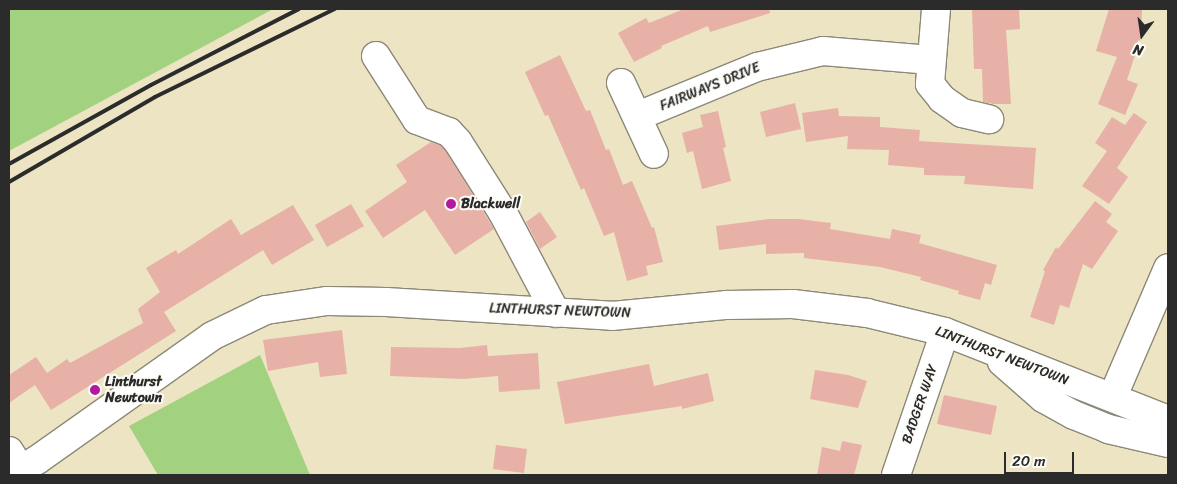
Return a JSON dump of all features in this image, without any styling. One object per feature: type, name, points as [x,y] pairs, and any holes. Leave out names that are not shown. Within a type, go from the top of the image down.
[{"type":"street","points":[[936,9],[930,72],[942,99],[962,113],[989,120]]},
{"type":"street","name":"FAIRWAYS DRIVE","points":[[638,116],[757,67],[823,51],[930,72]]},
{"type":"street","points":[[376,56],[416,120],[449,132],[458,142],[503,213],[556,313]]},
{"type":"street","points":[[621,83],[638,116],[654,154]]},
{"type":"street","points":[[1112,396],[1168,268]]},
{"type":"street","name":"LINTHURST NEWTOWN","points":[[14,465],[212,336],[266,310],[327,301],[386,302],[612,316],[727,305],[794,304],[867,313],[945,332],[1112,396],[1168,420]]},
{"type":"street","name":"BADGER WAY","points":[[896,475],[945,332]]},
{"type":"street","points":[[989,350],[1043,398],[1074,415],[1108,429],[1168,443]]},
{"type":"green space","points":[[9,9],[273,9],[9,151]]},
{"type":"green space","points":[[260,355],[310,475],[158,475],[129,426]]},
{"type":"building","points":[[684,9],[769,9],[770,13],[710,32],[708,26],[661,46],[662,48],[634,62],[618,33],[646,18],[649,23]]},
{"type":"building","points":[[972,9],[1019,9],[1020,29],[1006,30],[1011,104],[983,102],[982,69],[974,69]]},
{"type":"building","points":[[1109,9],[1142,9],[1141,36],[1127,80],[1138,84],[1125,115],[1098,104],[1117,57],[1096,51]]},
{"type":"building","points":[[560,55],[586,111],[590,110],[606,150],[609,149],[623,185],[632,181],[652,228],[654,227],[663,262],[646,266],[648,275],[627,281],[614,232],[604,236],[584,188],[581,190],[548,115],[545,116],[525,72]]},
{"type":"building","points":[[795,103],[801,129],[766,137],[760,112]]},
{"type":"building","points":[[838,108],[839,116],[880,117],[880,127],[920,130],[919,141],[1036,148],[1033,189],[964,184],[965,176],[924,175],[924,168],[888,165],[889,150],[847,149],[848,136],[806,142],[802,113]]},
{"type":"building","points":[[718,111],[726,147],[723,148],[731,181],[702,189],[693,151],[687,153],[682,133],[703,127],[700,115]]},
{"type":"building","points":[[1134,113],[1147,122],[1117,168],[1128,177],[1109,204],[1082,186],[1107,151],[1095,143],[1112,117],[1125,125]]},
{"type":"building","name":"Blackwell","points":[[431,142],[440,145],[446,151],[494,229],[455,255],[425,210],[383,238],[365,211],[407,182],[396,165]]},
{"type":"building","points":[[1095,201],[1112,214],[1106,222],[1118,231],[1092,269],[1083,264],[1069,308],[1060,305],[1054,325],[1030,317],[1045,271],[1043,270],[1056,247],[1058,249]]},
{"type":"building","points":[[351,204],[364,226],[327,247],[315,225]]},
{"type":"building","points":[[293,205],[314,240],[272,265],[263,250],[164,312],[176,331],[51,410],[35,385],[9,403],[9,375],[36,357],[47,373],[67,359],[70,363],[143,323],[138,309],[160,292],[146,268],[176,250],[178,254],[231,219],[241,235]]},
{"type":"building","points":[[540,212],[557,237],[540,249],[526,222]]},
{"type":"building","points":[[769,219],[798,219],[831,223],[830,229],[890,239],[892,229],[921,235],[919,243],[997,265],[991,285],[985,283],[980,300],[958,294],[959,291],[920,280],[921,277],[880,267],[804,258],[804,253],[766,254],[766,244],[719,250],[716,226]]},
{"type":"building","points":[[342,330],[347,374],[320,377],[318,362],[268,371],[263,340]]},
{"type":"building","points":[[487,345],[488,356],[538,353],[540,389],[499,392],[498,376],[463,379],[390,376],[391,347],[460,348]]},
{"type":"building","points":[[649,364],[654,386],[708,373],[714,401],[682,409],[682,406],[565,424],[557,382]]},
{"type":"building","points":[[815,370],[848,375],[867,381],[858,408],[810,399]]},
{"type":"building","points":[[944,395],[997,406],[991,435],[937,424]]},
{"type":"building","points":[[842,441],[862,445],[854,475],[817,475],[822,447],[840,451]]},
{"type":"building","points":[[496,445],[527,449],[524,473],[493,469]]},
{"type":"railway","points":[[9,164],[151,85],[299,9]]},
{"type":"railway","points":[[9,182],[155,97],[335,9]]},
{"type":"place","name":"Blackwell","points":[[451,204]]},
{"type":"place","name":"Linthurst Newtown","points":[[95,390]]}]
